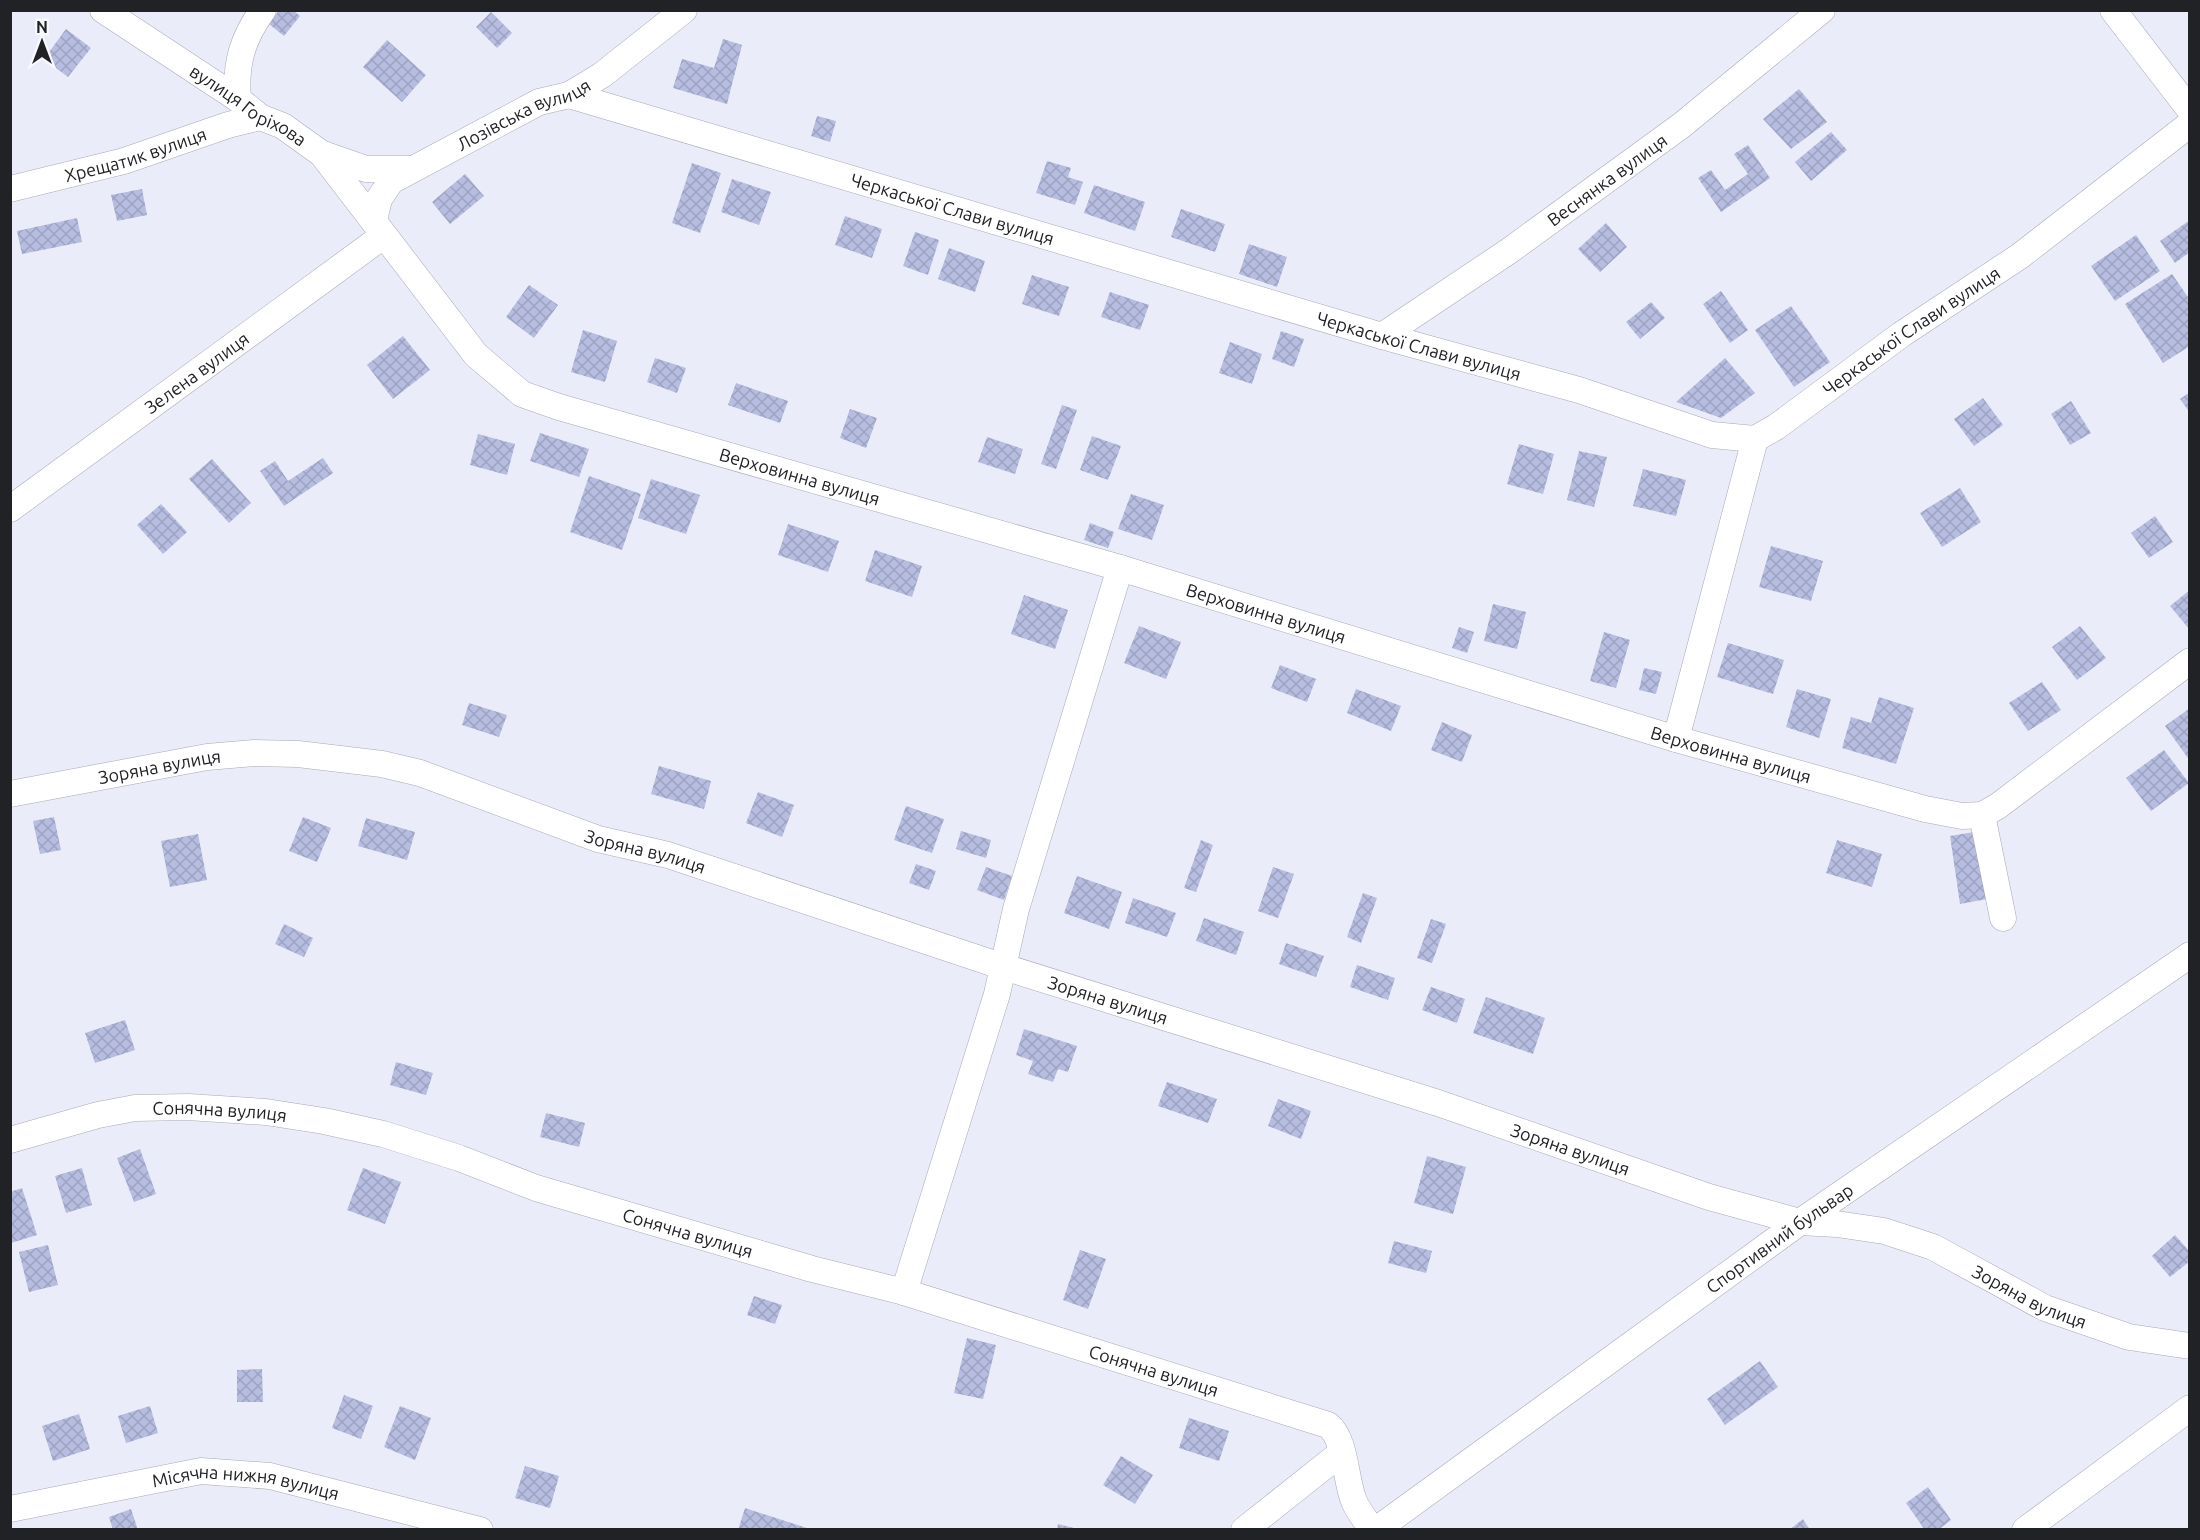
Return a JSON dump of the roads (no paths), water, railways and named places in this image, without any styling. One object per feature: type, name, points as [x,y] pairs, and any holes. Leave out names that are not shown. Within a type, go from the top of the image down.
[{"type":"street","name":"вулиця Горіхова","points":[[103,10],[238,99],[260,117],[283,126],[322,154],[378,228]]},
{"type":"street","points":[[238,99],[237,74],[241,48],[247,32],[263,10]]},
{"type":"street","name":"Лозівська вулиця","points":[[378,228],[379,199],[391,181],[538,102],[569,95],[602,75],[684,10]]},
{"type":"street","name":"Веснянка вулиця","points":[[1382,336],[1509,251],[1682,125],[1822,10]]},
{"type":"street","points":[[2113,10],[2190,110]]},
{"type":"street","name":"Черкаської Слави вулиця","points":[[569,95],[1382,336],[1580,390],[1712,435],[1755,439],[1776,427],[1902,334],[2020,256],[2190,124]]},
{"type":"street","name":"Хрещатик вулиця","points":[[10,189],[124,161],[228,125],[260,117]]},
{"type":"street","points":[[322,154],[366,169],[413,169]]},
{"type":"street","name":"Зелена вулиця","points":[[10,509],[378,228]]},
{"type":"street","name":"Верховинна вулиця","points":[[378,228],[476,355],[522,393],[559,407],[1120,568],[1676,739],[1925,809],[1962,816],[1982,815]]},
{"type":"street","points":[[1676,739],[1755,439]]},
{"type":"street","points":[[904,1292],[997,994],[1016,909],[1120,568]]},
{"type":"street","points":[[2003,918],[1982,815],[2017,794],[2190,661]]},
{"type":"street","name":"Зоряна вулиця","points":[[10,794],[207,757],[254,753],[298,753],[382,764],[420,772],[598,839],[668,855],[1004,967],[1438,1103],[1709,1197],[1800,1222],[1837,1224],[1884,1231],[1933,1247],[2045,1308],[2129,1337],[2190,1346]]},
{"type":"street","name":"Спортивний бульвар","points":[[1374,1530],[1800,1222],[2190,955]]},
{"type":"street","name":"Сонячна вулиця","points":[[10,1140],[98,1115],[135,1108],[188,1107],[266,1112],[324,1121],[394,1138],[459,1158],[536,1188],[778,1259],[904,1292],[1328,1425],[1339,1437],[1355,1504],[1374,1530]]},
{"type":"street","points":[[2025,1530],[2190,1408]]},
{"type":"street","points":[[1248,1528],[1341,1453]]},
{"type":"street","name":"Місячна нижня вулиця","points":[[10,1509],[201,1471],[270,1476],[480,1530]]}]
